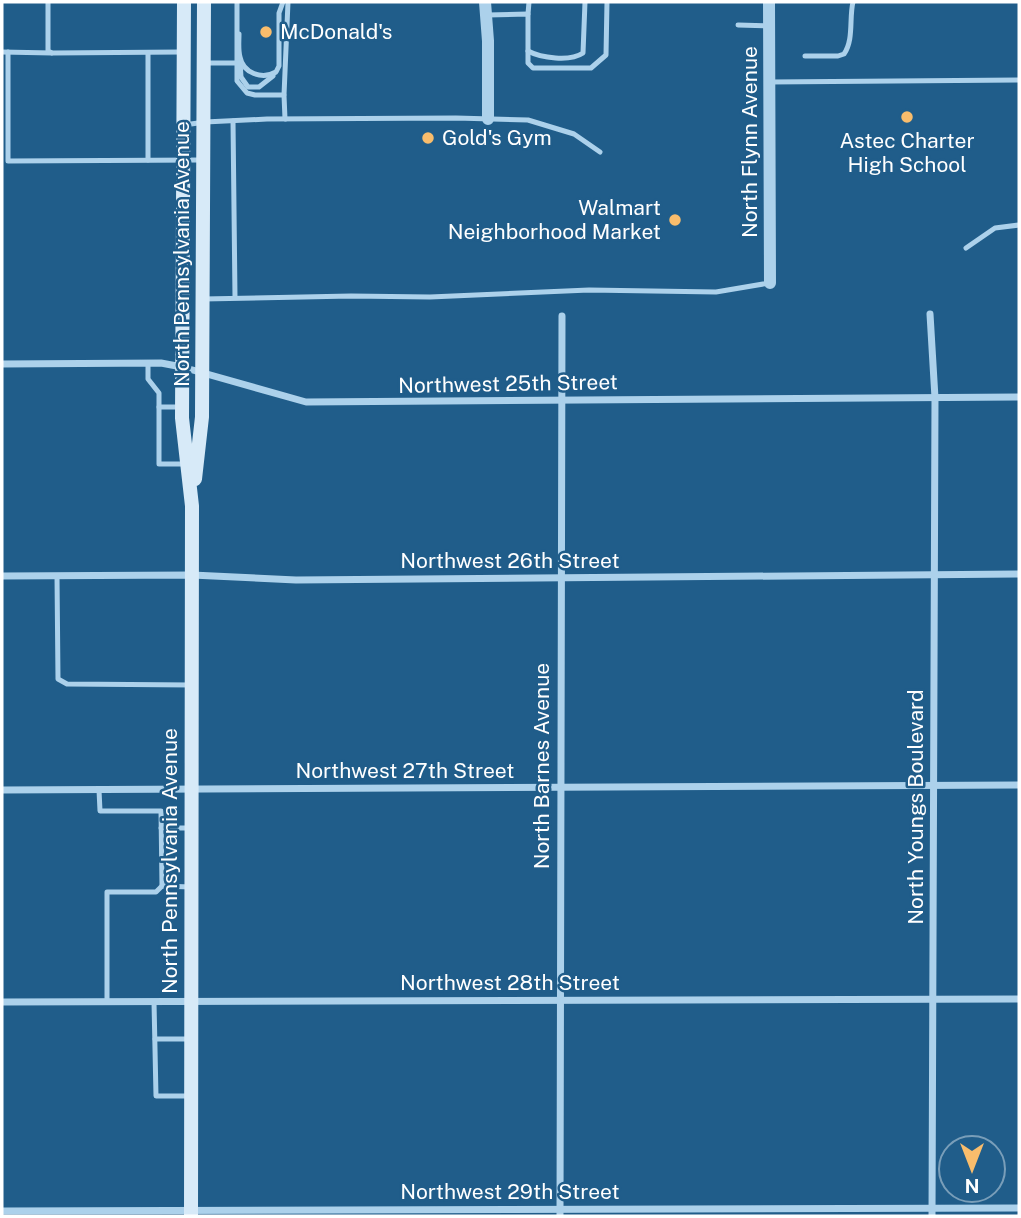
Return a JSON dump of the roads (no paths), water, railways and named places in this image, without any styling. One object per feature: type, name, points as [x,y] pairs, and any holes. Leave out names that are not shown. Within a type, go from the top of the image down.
[{"type":"main road","name":"North Pennsylvania Avenue","points":[[184,2],[182,407],[192,506]]},
{"type":"main road","name":"North Pennsylvania Avenue","points":[[191,1214],[192,506],[202,417],[204,2]]},
{"type":"main road","points":[[183,214],[204,214]]},
{"type":"main road","points":[[183,281],[203,281]]},
{"type":"street","name":"North Flynn Avenue","points":[[769,2],[770,283]]},
{"type":"street","points":[[486,8],[488,119]]},
{"type":"street","name":"North Youngs Boulevard","points":[[930,314],[935,398],[932,1212]]},
{"type":"street","name":"North Barnes Avenue","points":[[559,1213],[562,316]]},
{"type":"street","name":"Northwest 25th Street","points":[[2,364],[148,363],[182,367],[306,402],[1019,397]]},
{"type":"street","name":"Northwest 26th Street","points":[[2,576],[192,575],[296,580],[1019,574]]},
{"type":"street","name":"Northwest 27th Street","points":[[2,790],[1019,785]]},
{"type":"street","name":"Northwest 28th Street","points":[[2,1002],[1019,999]]},
{"type":"street","name":"Northwest 29th Street","points":[[2,1211],[191,1214],[932,1212],[1019,1208]]},
{"type":"lane","points":[[48,2],[48,51],[52,53]]},
{"type":"lane","points":[[238,61],[241,77],[248,87],[259,87],[276,72],[279,66],[279,13],[282,2]]},
{"type":"lane","points":[[285,119],[288,2]]},
{"type":"lane","points":[[529,2],[528,63],[533,68],[591,68],[599,63],[606,55],[607,2]]},
{"type":"lane","points":[[528,51],[542,57],[578,56],[583,53],[585,2]]},
{"type":"lane","points":[[806,57],[838,57],[844,54],[850,41],[853,2]]},
{"type":"lane","points":[[236,4],[237,81],[247,93],[255,96],[285,95]]},
{"type":"lane","points":[[486,8],[528,14]]},
{"type":"lane","points":[[738,25],[769,26]]},
{"type":"lane","points":[[184,52],[5,52],[8,161],[204,160]]},
{"type":"lane","points":[[148,53],[148,160]]},
{"type":"lane","points":[[204,63],[238,61],[256,75],[270,76],[276,72]]},
{"type":"lane","points":[[770,82],[1019,80]]},
{"type":"lane","points":[[184,125],[285,119],[528,120],[574,134],[600,152]]},
{"type":"lane","points":[[233,121],[235,297]]},
{"type":"lane","points":[[966,248],[995,228],[1019,225]]},
{"type":"lane","points":[[203,299],[430,297],[589,290],[716,292],[770,283]]},
{"type":"lane","points":[[148,363],[148,379],[159,393],[159,464],[187,464]]},
{"type":"lane","points":[[159,407],[182,407]]},
{"type":"lane","points":[[57,576],[58,666],[61,682],[192,685]]},
{"type":"lane","points":[[99,790],[100,811],[161,811],[162,887]]},
{"type":"lane","points":[[162,828],[191,828]]},
{"type":"lane","points":[[107,1002],[107,892],[156,892],[162,887],[191,887]]},
{"type":"lane","points":[[154,1002],[156,1096],[191,1096]]},
{"type":"lane","points":[[155,1038],[191,1039]]},
{"type":"place","name":"McDonald's","points":[[266,32]]},
{"type":"place","name":"Astec Charter High School","points":[[907,117]]},
{"type":"place","name":"Gold's Gym","points":[[428,138]]},
{"type":"place","name":"Walmart Neighborhood Market","points":[[675,220]]}]
